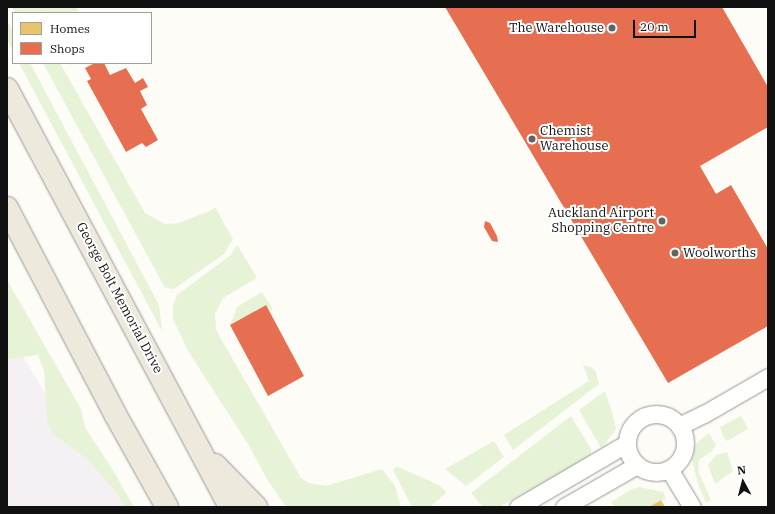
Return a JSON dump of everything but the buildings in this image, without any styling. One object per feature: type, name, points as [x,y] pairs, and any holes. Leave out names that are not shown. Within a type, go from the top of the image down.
[{"type":"main road","name":"George Bolt Memorial Drive","points":[[7,89],[230,507]]},
{"type":"main road","points":[[7,208],[115,414],[167,507]]},
{"type":"main road","points":[[199,448],[256,507]]},
{"type":"street","points":[[679,426],[704,414],[768,377]]},
{"type":"street","points":[[650,414],[663,414],[674,420],[679,426],[685,441],[684,450],[679,461],[669,469],[661,472],[651,472],[637,465],[628,454],[626,444],[630,429],[642,417],[650,414]]},
{"type":"street","points":[[518,507],[626,444]]},
{"type":"street","points":[[564,507],[637,465]]},
{"type":"street","points":[[669,469],[692,507]]},
{"type":"shaded area","points":[[7,329],[60,419],[132,507],[7,507]]},
{"type":"green space","points":[[12,7],[76,7],[79,12],[14,12]]},
{"type":"green space","points":[[7,20],[12,30],[12,49],[7,39]]},
{"type":"green space","points":[[20,64],[31,64],[159,305],[162,331]]},
{"type":"green space","points":[[44,64],[61,64],[145,213],[165,224],[179,223],[212,210],[215,207],[233,239],[224,254],[174,289],[165,288]]},
{"type":"green space","points":[[238,246],[257,278],[223,298],[215,314],[216,330],[301,478],[309,483],[326,486],[382,469],[395,486],[401,507],[286,507],[267,479],[248,444],[188,351],[173,319],[173,305],[177,295],[231,255],[235,247]]},
{"type":"green space","points":[[7,280],[81,409],[85,427],[114,472],[134,507],[124,507],[116,492],[87,459],[53,434],[47,422],[44,371],[38,355],[7,359]]},
{"type":"green space","points":[[262,292],[273,309],[269,312],[265,305],[230,325],[237,307]]},
{"type":"green space","points":[[583,365],[591,367],[596,372],[599,384],[513,450],[504,435],[589,381]]},
{"type":"green space","points":[[605,391],[616,430],[601,448],[579,410]]},
{"type":"green space","points":[[571,416],[592,451],[589,457],[499,507],[483,507],[471,493]]},
{"type":"green space","points":[[741,416],[748,429],[727,441],[724,438],[720,427]]},
{"type":"green space","points":[[709,433],[716,445],[711,452],[700,459],[698,465],[699,473],[711,500],[706,503],[698,484],[692,461],[692,450],[698,442]]},
{"type":"green space","points":[[494,441],[504,457],[466,486],[445,469]]},
{"type":"green space","points":[[727,452],[733,471],[715,484],[708,465],[716,455]]},
{"type":"green space","points":[[396,466],[441,486],[446,493],[430,507],[412,507],[393,470]]},
{"type":"green space","points":[[639,487],[663,492],[666,499],[661,500],[649,507],[614,507],[611,502],[632,489]]},
{"type":"place","name":"The Warehouse","points":[[612,28]]},
{"type":"place","name":"Chemist Warehouse","points":[[532,139]]},
{"type":"place","name":"Auckland Airport Shopping Centre","points":[[662,221]]},
{"type":"place","name":"Woolworths","points":[[675,253]]}]
